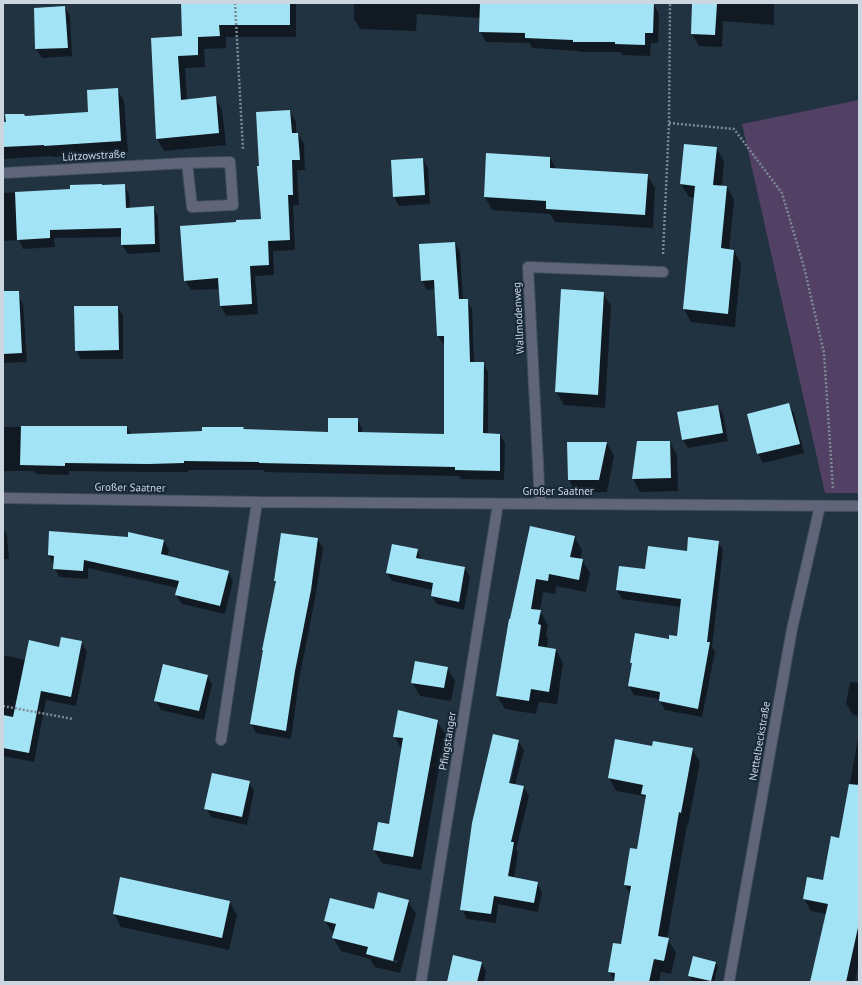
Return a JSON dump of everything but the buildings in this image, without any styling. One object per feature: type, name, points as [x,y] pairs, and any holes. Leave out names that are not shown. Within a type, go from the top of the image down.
[{"type":"street","name":"Lützowstraße","points":[[3,173],[230,162]]},
{"type":"street","points":[[187,163],[192,207],[233,205],[230,162]]},
{"type":"street","name":"Wallmodenweg","points":[[540,503],[528,267],[663,272]]},
{"type":"street","name":"Großer Saatner","points":[[3,498],[257,502],[859,506]]},
{"type":"street","points":[[222,740],[257,502]]},
{"type":"street","name":"Pfingstanger","points":[[421,982],[498,504]]},
{"type":"street","name":"Nettelbeckstraße","points":[[729,982],[792,629],[820,506]]},
{"type":"path","points":[[230,162],[243,151],[235,3]]},
{"type":"path","points":[[663,272],[669,123],[670,3]]},
{"type":"path","points":[[669,123],[734,129],[782,193],[804,267],[824,353],[835,506]]},
{"type":"path","points":[[3,706],[73,719]]},
{"type":"shaded area","points":[[859,100],[859,493],[825,493],[742,124]]}]
